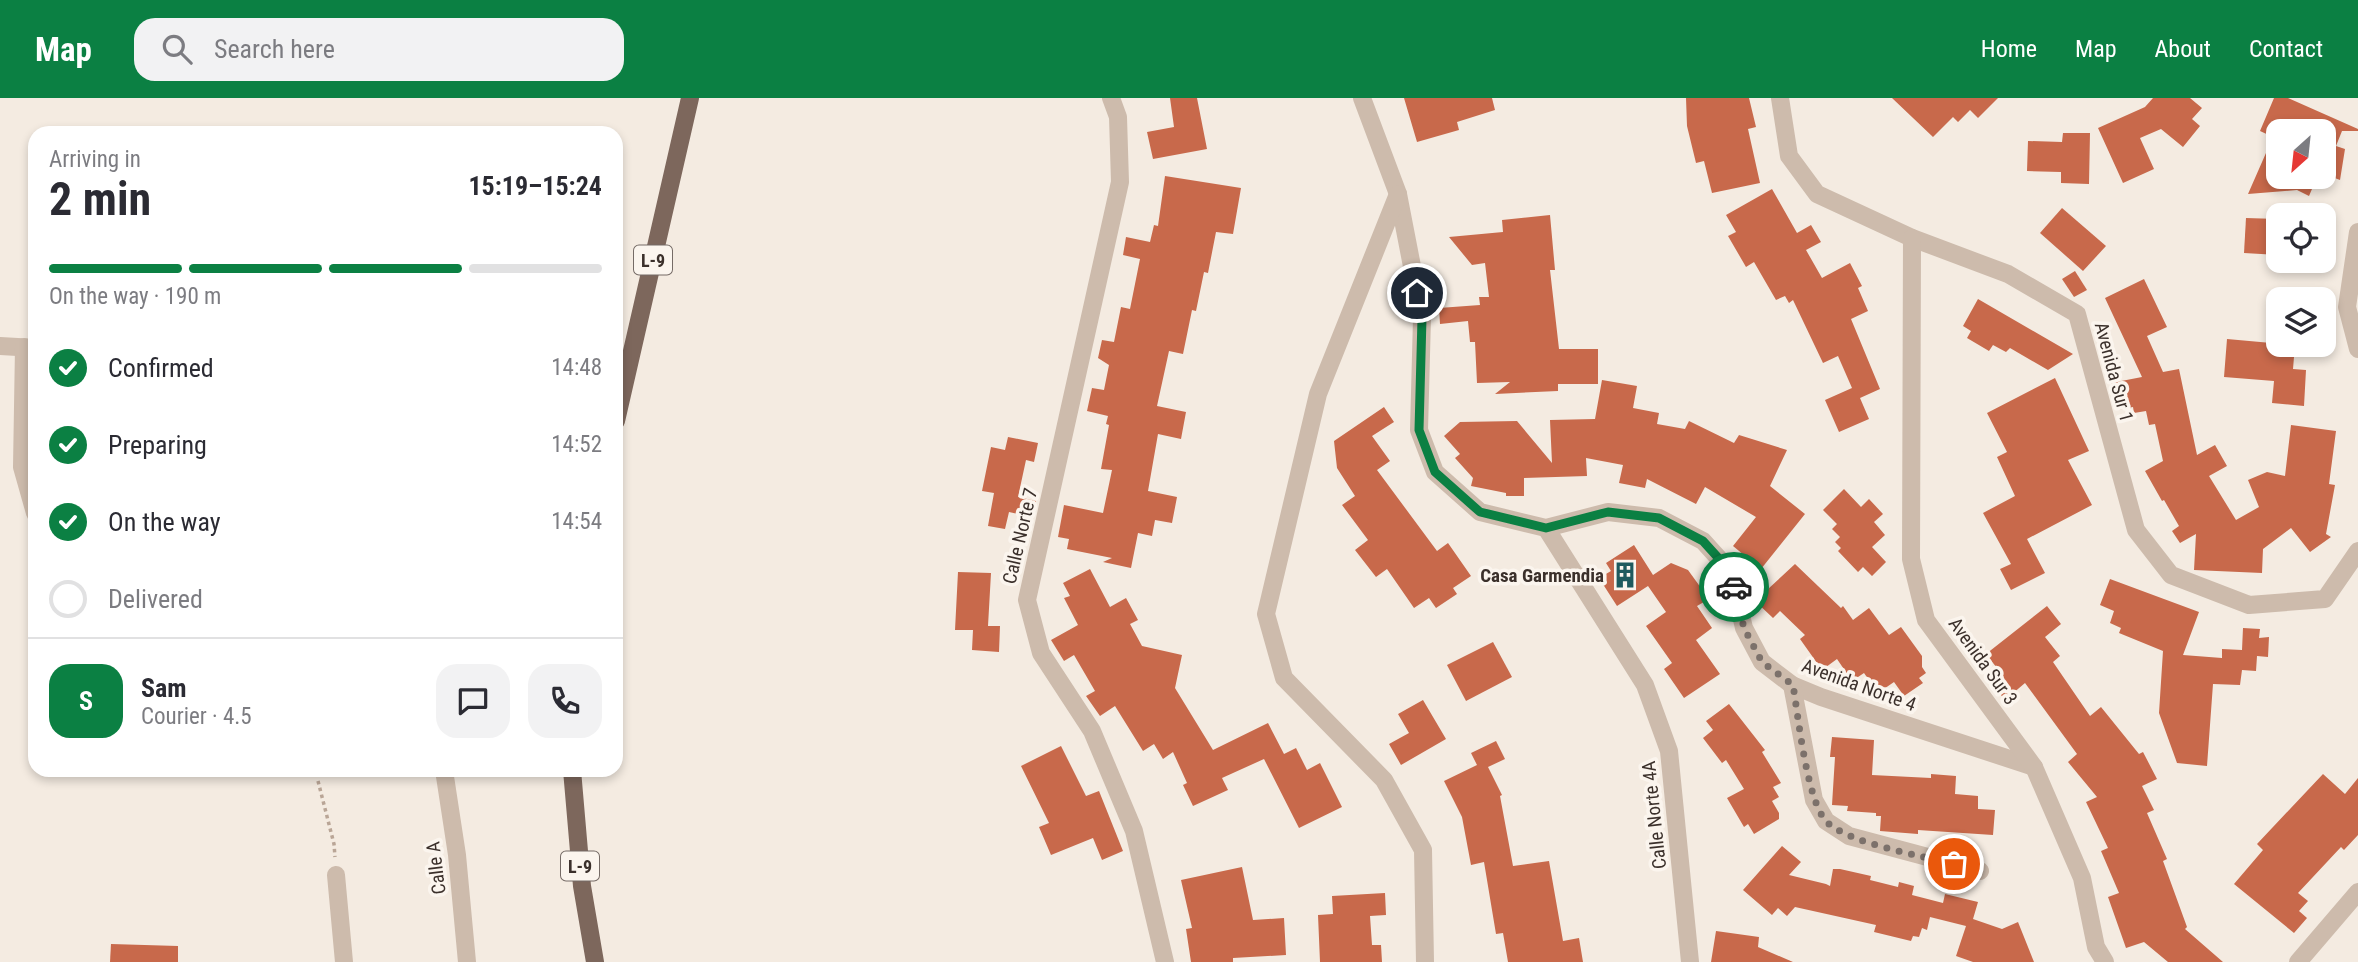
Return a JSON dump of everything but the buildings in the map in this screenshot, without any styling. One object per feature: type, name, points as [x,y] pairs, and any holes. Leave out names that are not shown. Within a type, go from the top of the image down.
[{"type":"main road","name":"L-9","points":[[623,390],[690,98]]},
{"type":"main road","name":"L-9","points":[[573,777],[582,886],[595,962]]},
{"type":"street","name":"Calle Norte 7","points":[[1111,98],[1118,117],[1120,182],[1027,600],[1041,653],[1092,731],[1134,831],[1165,962]]},
{"type":"street","points":[[1362,98],[1398,194],[1422,318],[1419,430],[1435,472],[1480,512],[1546,528]]},
{"type":"street","name":"Avenida Sur 1","points":[[1780,98],[1789,156],[1817,194],[1912,238],[2008,274],[2077,314],[2136,530],[2171,575],[2249,605],[2325,599],[2358,551]]},
{"type":"street","points":[[1398,194],[1318,394],[1266,614],[1284,677],[1384,780],[1423,850],[1424,962]]},
{"type":"street","points":[[2358,232],[2347,307],[2358,349]]},
{"type":"street","name":"Avenida Sur 3","points":[[1912,238],[1911,559],[1926,620],[2035,767],[2082,878],[2096,947],[2105,962]]},
{"type":"street","points":[[0,346],[28,347]]},
{"type":"street","points":[[28,377],[22,467],[28,488]]},
{"type":"street","name":"Avenida Norte 4","points":[[1546,528],[1608,512],[1659,518],[1703,541],[1731,572],[1744,628],[1762,662],[1793,685],[1821,697],[2035,767]]},
{"type":"street","name":"Calle Norte 4A","points":[[1546,528],[1645,685],[1669,751],[1690,962]]},
{"type":"street","points":[[1793,685],[1814,800],[1826,821],[1849,836],[1980,871]]},
{"type":"street","name":"Calle A","points":[[445,777],[457,855],[467,962]]},
{"type":"street","points":[[336,875],[344,962]]},
{"type":"street","points":[[2298,962],[2358,892]]},
{"type":"path","points":[[318,781],[334,844],[336,875]]},
{"type":"way so far","points":[[1734,587],[1744,628],[1762,662],[1793,685],[1814,800],[1826,821],[1849,836],[1954,864]]},
{"type":"place","name":"Casa Garmendia","points":[[1625,575]]},
{"type":"route","points":[[1417,293],[1422,318],[1419,430],[1435,472],[1480,512],[1546,528],[1608,512],[1659,518],[1703,541],[1731,572],[1734,587]]}]
